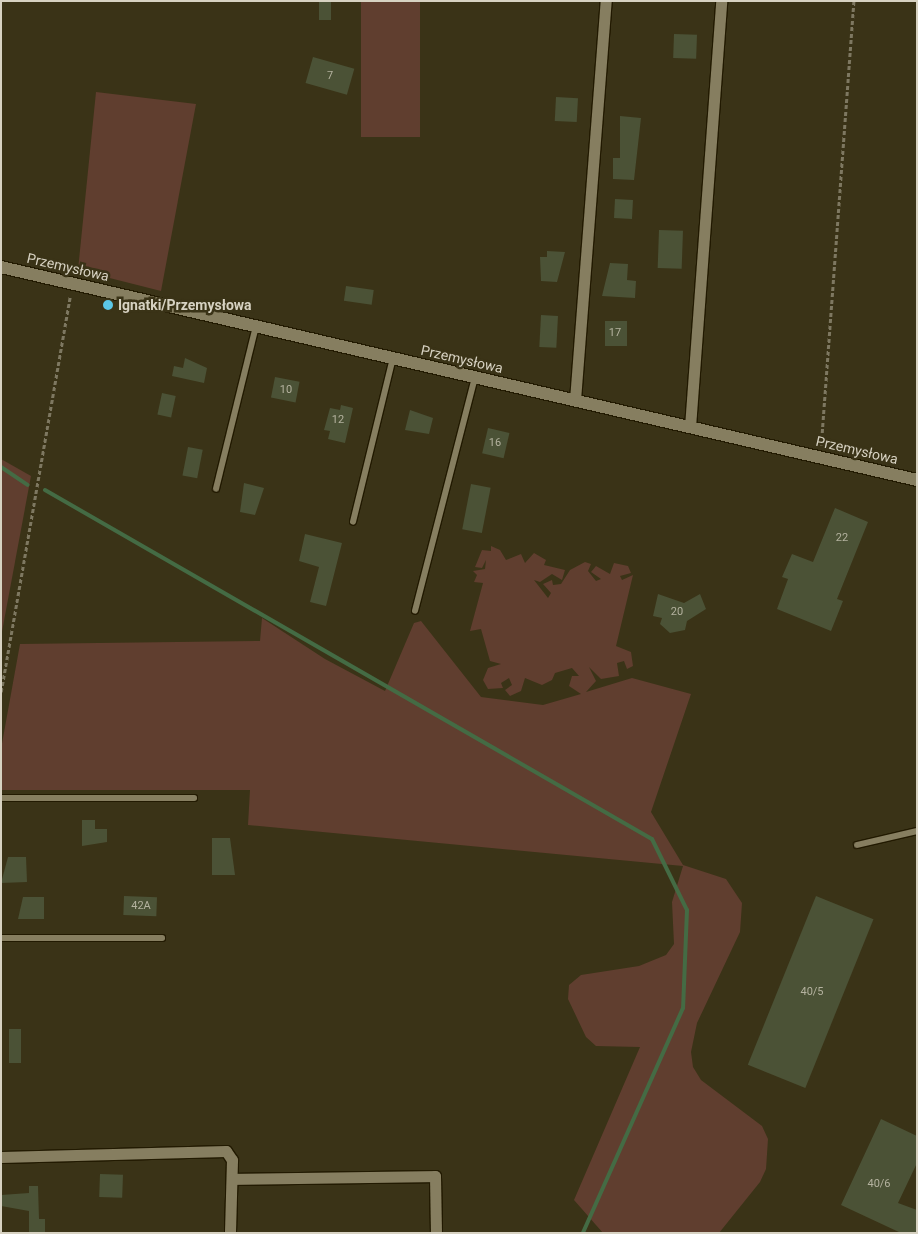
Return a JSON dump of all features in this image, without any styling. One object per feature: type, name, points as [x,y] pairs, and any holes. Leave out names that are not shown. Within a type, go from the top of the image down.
[{"type":"street","points":[[575,400],[606,1]]},
{"type":"street","points":[[690,427],[721,1]]},
{"type":"street","name":"Przemysłowa","points":[[2,271],[72,283],[917,480]]},
{"type":"street","points":[[1,1156],[226,1151],[232,1160],[230,1233]]},
{"type":"street","points":[[232,1179],[435,1176],[436,1233]]},
{"type":"lane","points":[[216,489],[256,326]]},
{"type":"lane","points":[[353,522],[393,358]]},
{"type":"lane","points":[[415,611],[475,377]]},
{"type":"lane","points":[[1,798],[194,798]]},
{"type":"lane","points":[[857,844],[917,831]]},
{"type":"lane","points":[[1,938],[162,938]]},
{"type":"path","points":[[820,457],[854,1]]},
{"type":"path","points":[[1,692],[72,283]]},
{"type":"shaded area","points":[[361,1],[420,1],[420,137],[361,137]]},
{"type":"shaded area","points":[[96,92],[196,104],[161,291],[78,270]]},
{"type":"shaded area","points":[[1,459],[31,476],[1,637]]},
{"type":"shaded area","points":[[491,546],[500,550],[506,560],[521,554],[525,563],[534,553],[546,560],[544,565],[565,570],[562,580],[552,574],[540,582],[534,580],[548,598],[551,593],[543,584],[552,580],[553,585],[561,584],[570,570],[585,562],[591,564],[588,571],[596,581],[601,579],[591,572],[596,566],[610,574],[614,563],[628,566],[631,573],[620,576],[622,580],[633,575],[616,646],[631,652],[633,666],[627,669],[624,661],[617,663],[619,676],[601,679],[589,667],[596,681],[586,692],[632,678],[691,694],[651,812],[683,865],[726,879],[742,903],[740,932],[697,1023],[691,1052],[693,1067],[701,1080],[762,1126],[768,1139],[766,1169],[760,1182],[719,1233],[603,1233],[574,1200],[640,1047],[596,1046],[586,1037],[568,999],[569,985],[581,975],[639,966],[666,955],[674,944],[672,902],[683,866],[248,825],[250,790],[1,790],[1,749],[20,644],[260,641],[262,618],[325,659],[385,691],[414,623],[421,621],[481,697],[543,705],[581,694],[569,686],[572,676],[579,676],[572,668],[555,673],[552,680],[542,685],[525,678],[521,691],[510,696],[505,690],[512,685],[509,678],[501,683],[503,688],[488,689],[483,680],[488,668],[501,664],[490,661],[481,629],[470,631],[483,583],[474,582],[477,575],[473,571],[485,569],[486,560],[482,568],[475,567],[482,550],[491,551]]},
{"type":"building","points":[[319,1],[331,1],[331,20],[319,20]]},
{"type":"building","points":[[674,34],[697,35],[696,59],[673,58]]},
{"type":"building","points":[[313,57],[354,69],[347,95],[306,83]]},
{"type":"building","points":[[556,97],[578,98],[577,122],[555,121]]},
{"type":"building","points":[[620,116],[641,118],[634,180],[613,179],[613,158],[620,158]]},
{"type":"building","points":[[615,199],[633,200],[632,219],[614,218]]},
{"type":"building","points":[[659,230],[683,231],[682,269],[658,268]]},
{"type":"building","points":[[547,251],[565,252],[557,282],[541,281],[540,257],[547,257]]},
{"type":"building","points":[[610,263],[628,264],[627,280],[636,281],[635,298],[602,296]]},
{"type":"building","points":[[346,286],[374,290],[372,305],[344,301]]},
{"type":"building","points":[[541,315],[558,316],[556,348],[539,347]]},
{"type":"building","points":[[605,321],[627,321],[627,346],[605,346]]},
{"type":"building","points":[[185,358],[207,368],[204,383],[172,376],[174,366],[183,368]]},
{"type":"building","points":[[275,377],[300,382],[296,402],[271,398]]},
{"type":"building","points":[[162,393],[176,396],[171,417],[157,415]]},
{"type":"building","points":[[341,405],[353,408],[345,443],[328,439],[330,431],[324,430],[330,408],[340,410]]},
{"type":"building","points":[[410,410],[433,418],[429,434],[405,430]]},
{"type":"building","points":[[488,428],[509,433],[504,458],[482,453]]},
{"type":"building","points":[[188,447],[203,450],[197,478],[182,475]]},
{"type":"building","points":[[244,483],[264,488],[255,515],[240,512]]},
{"type":"building","points":[[471,484],[491,488],[482,533],[462,529]]},
{"type":"building","points":[[835,508],[868,522],[837,599],[843,601],[831,631],[777,609],[788,579],[782,577],[792,554],[813,562]]},
{"type":"building","points":[[305,534],[342,543],[326,606],[310,602],[319,567],[299,561]]},
{"type":"building","points":[[658,594],[684,603],[700,594],[706,609],[687,621],[685,630],[670,633],[660,624],[662,618],[653,616]]},
{"type":"building","points":[[82,820],[95,820],[95,829],[107,829],[107,842],[82,846]]},
{"type":"building","points":[[212,838],[230,838],[235,875],[212,875]]},
{"type":"building","points":[[8,857],[26,857],[27,882],[1,883]]},
{"type":"building","points":[[124,896],[157,897],[156,916],[123,915]]},
{"type":"building","points":[[816,896],[873,919],[805,1088],[748,1065]]},
{"type":"building","points":[[23,897],[44,897],[44,919],[18,919]]},
{"type":"building","points":[[9,1029],[21,1029],[21,1063],[9,1063]]},
{"type":"building","points":[[881,1119],[917,1136],[917,1163],[898,1203],[917,1210],[917,1233],[901,1233],[841,1205]]},
{"type":"building","points":[[100,1174],[123,1175],[122,1198],[99,1197]]},
{"type":"building","points":[[29,1186],[38,1186],[39,1219],[45,1219],[45,1233],[29,1233],[29,1211],[1,1206],[1,1195],[29,1193]]},
{"type":"waterway","points":[[1,467],[28,485]]},
{"type":"waterway","points":[[45,490],[652,839],[687,910],[683,1008],[583,1233]]},
{"type":"place","name":"Ignatki/Przemysłowa","points":[[108,305]]}]
